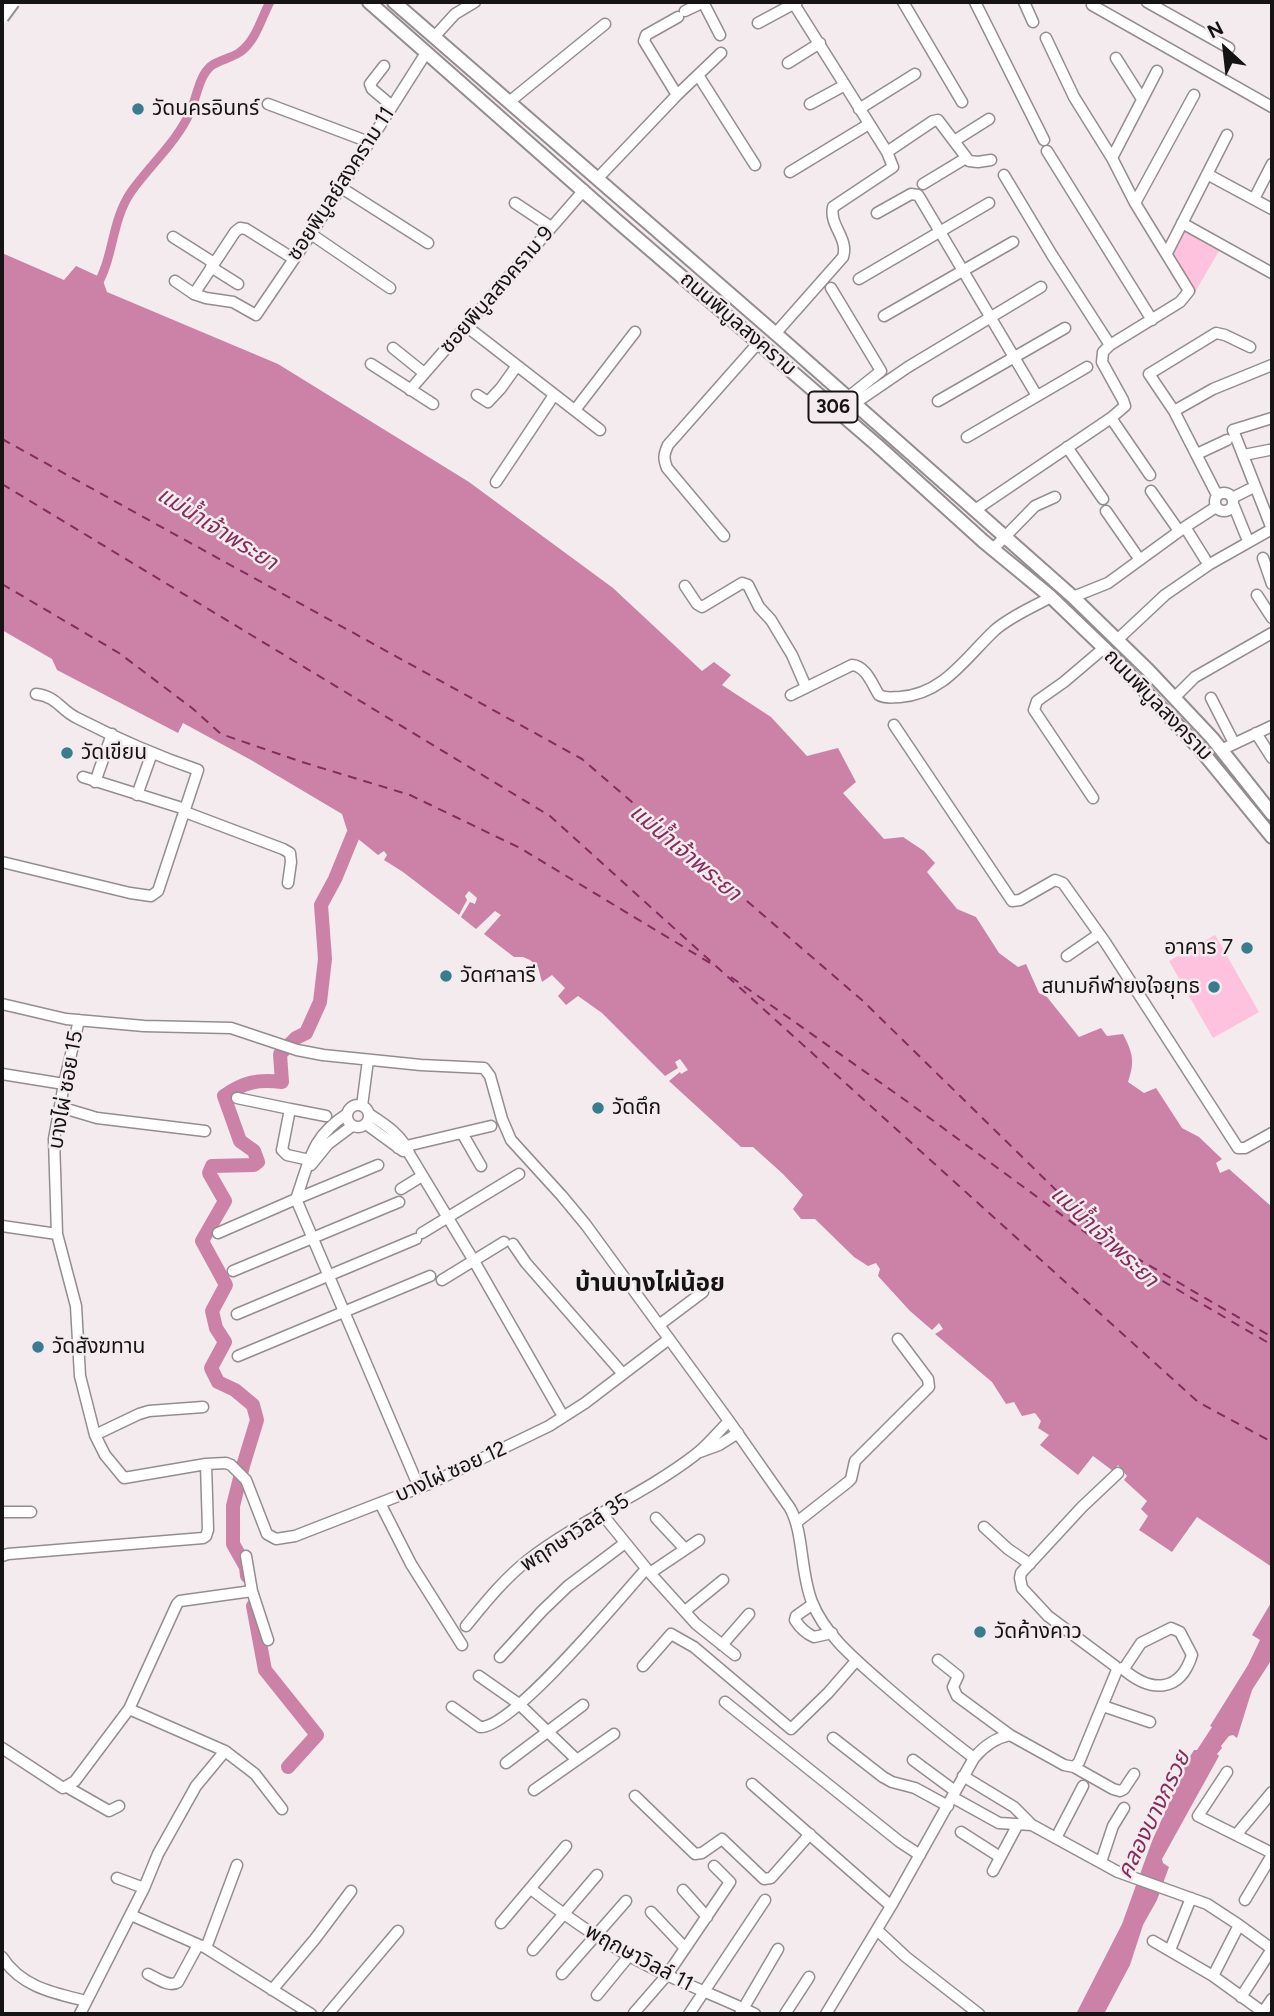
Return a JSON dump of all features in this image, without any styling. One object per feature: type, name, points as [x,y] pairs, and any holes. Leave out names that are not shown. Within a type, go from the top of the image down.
[{"type":"main road","points":[[2,15],[16,2]]},
{"type":"main road","name":"ถนนพิบูลสงคราม","points":[[369,2],[1051,597],[1104,648],[1217,768],[1272,837]]},
{"type":"main road","name":"ถนนพิบูลสงคราม","points":[[394,2],[1073,597],[1174,698],[1221,750],[1272,814]]},
{"type":"main road","points":[[584,190],[597,179]]},
{"type":"main road","points":[[1016,567],[1028,557]]},
{"type":"street","points":[[435,36],[455,14],[475,2]]},
{"type":"street","points":[[677,95],[644,41],[646,35],[703,2],[720,35]]},
{"type":"street","points":[[903,2],[961,102]]},
{"type":"street","points":[[975,2],[1045,146],[1153,320]]},
{"type":"street","points":[[1024,2],[1033,22]]},
{"type":"street","points":[[1147,2],[1229,48]]},
{"type":"street","points":[[758,23],[796,3],[887,152],[893,167],[833,207],[832,217],[844,243],[843,257],[775,334]]},
{"type":"street","points":[[1092,5],[1272,107]]},
{"type":"street","points":[[509,103],[605,24]]},
{"type":"street","points":[[975,510],[1125,406],[1102,362],[1103,352],[1180,302],[1189,291],[1074,97],[1046,38]]},
{"type":"street","points":[[788,62],[820,43]]},
{"type":"street","name":"ซอยพิบูลย์สงคราม 11","points":[[194,294],[233,302],[256,315],[426,53]]},
{"type":"street","points":[[597,179],[721,53]]},
{"type":"street","points":[[1115,58],[1142,99]]},
{"type":"street","points":[[384,66],[370,84],[372,89],[392,106]]},
{"type":"street","points":[[1112,158],[1157,71]]},
{"type":"street","points":[[859,109],[915,74]]},
{"type":"street","points":[[698,75],[755,165]]},
{"type":"street","points":[[810,104],[845,85]]},
{"type":"street","points":[[1135,203],[1194,95]]},
{"type":"street","points":[[268,104],[369,142]]},
{"type":"street","points":[[954,141],[989,119]]},
{"type":"street","points":[[887,152],[938,120],[966,158],[972,162],[991,160]]},
{"type":"street","points":[[790,172],[869,124]]},
{"type":"street","points":[[1167,253],[1227,135]]},
{"type":"street","points":[[923,184],[966,158]]},
{"type":"street","points":[[1254,199],[1272,164]]},
{"type":"street","points":[[1207,174],[1272,209]]},
{"type":"street","points":[[1004,175],[1110,345]]},
{"type":"street","points":[[340,187],[428,243]]},
{"type":"street","name":"ซอยพิบูลสงคราม 9","points":[[410,390],[584,190]]},
{"type":"street","points":[[877,213],[911,194],[920,198],[1037,396]]},
{"type":"street","points":[[515,203],[551,227]]},
{"type":"street","points":[[859,279],[989,203]]},
{"type":"street","points":[[1182,223],[1272,273]]},
{"type":"street","points":[[175,281],[194,294],[240,228],[294,258]]},
{"type":"street","points":[[311,234],[390,288]]},
{"type":"street","points":[[173,237],[237,284]]},
{"type":"street","points":[[884,316],[1013,242]]},
{"type":"street","points":[[851,401],[1041,287]]},
{"type":"street","points":[[831,288],[881,371],[851,401]]},
{"type":"street","points":[[466,326],[600,430]]},
{"type":"street","points":[[938,401],[1065,328]]},
{"type":"street","points":[[575,410],[635,332]]},
{"type":"street","points":[[1216,507],[1217,495],[1197,454],[1174,411],[1149,374],[1216,334],[1225,335],[1250,347]]},
{"type":"street","points":[[724,536],[667,468],[663,460],[664,453],[668,444],[759,342]]},
{"type":"street","points":[[393,348],[424,373]]},
{"type":"street","points":[[371,364],[433,404]]},
{"type":"street","points":[[1174,411],[1213,389],[1272,365]]},
{"type":"street","points":[[477,395],[488,402],[516,366]]},
{"type":"street","points":[[967,438],[1087,366]]},
{"type":"street","points":[[496,482],[554,395]]},
{"type":"street","points":[[1111,418],[1150,475]]},
{"type":"street","points":[[1117,640],[1165,595],[1210,564],[1272,529],[1268,507],[1233,429],[1272,418]]},
{"type":"street","points":[[1197,454],[1227,440]]},
{"type":"street","points":[[1067,447],[1103,499]]},
{"type":"street","points":[[1244,455],[1269,450]]},
{"type":"street","points":[[1216,507],[1224,511],[1230,509],[1232,501],[1250,489]]},
{"type":"street","points":[[1151,491],[1205,559]]},
{"type":"street","points":[[1217,495],[1227,493],[1246,536]]},
{"type":"street","points":[[993,548],[1035,506],[1055,497]]},
{"type":"street","points":[[1073,597],[1108,583],[1216,507]]},
{"type":"street","points":[[1106,511],[1140,560]]},
{"type":"street","points":[[1263,558],[1272,584]]},
{"type":"street","points":[[685,586],[702,607],[742,583],[748,585],[759,607],[771,620],[792,655],[806,687]]},
{"type":"street","points":[[1257,595],[1272,618]]},
{"type":"street","points":[[791,695],[852,665],[862,668],[883,697],[921,693],[943,681],[999,627],[1051,597]]},
{"type":"street","points":[[1174,698],[1195,677],[1272,633]]},
{"type":"street","points":[[1093,798],[1034,707],[1037,701],[1104,648]]},
{"type":"street","points":[[2,862],[152,896],[158,891],[198,770],[152,753],[76,718],[49,696],[36,694]]},
{"type":"street","points":[[1211,698],[1234,743]]},
{"type":"street","points":[[894,725],[1012,901],[1020,900],[1055,880],[1060,881],[1099,934],[1238,1148],[1245,1148],[1272,1133]]},
{"type":"street","points":[[1221,750],[1272,726]]},
{"type":"street","points":[[1256,733],[1272,758]]},
{"type":"street","points":[[95,782],[112,734]]},
{"type":"street","points":[[138,795],[152,753]]},
{"type":"street","points":[[83,778],[185,811],[283,849],[290,853],[288,883]]},
{"type":"street","points":[[1067,956],[1099,934]]},
{"type":"street","points":[[2,1004],[66,1019],[144,1026],[230,1028],[297,1050],[368,1060],[481,1068],[488,1071],[511,1140],[578,1216],[790,1508],[797,1522],[803,1573],[813,1604],[832,1633],[856,1661],[974,1758]]},
{"type":"street","name":"บางไผ่ ซอย 15","points":[[79,1020],[64,1084],[54,1152],[57,1234],[76,1306],[80,1376],[94,1435],[105,1455],[124,1478],[219,1462],[231,1465],[246,1480]]},
{"type":"street","points":[[311,1160],[340,1133],[352,1126],[362,1127],[368,1060]]},
{"type":"street","points":[[2,1074],[64,1084]]},
{"type":"street","points":[[236,1098],[326,1116]]},
{"type":"street","points":[[60,1107],[97,1118],[205,1131]]},
{"type":"street","points":[[415,1478],[296,1199],[318,1140],[353,1107],[390,1128],[405,1150],[474,1261],[560,1411]]},
{"type":"street","points":[[290,1109],[282,1150],[287,1155],[311,1160]]},
{"type":"street","points":[[347,1114],[352,1126]]},
{"type":"street","points":[[405,1150],[491,1126]]},
{"type":"street","points":[[462,1133],[481,1166]]},
{"type":"street","points":[[218,1233],[378,1165]]},
{"type":"street","points":[[237,1314],[419,1236],[519,1174]]},
{"type":"street","points":[[401,1189],[422,1176]]},
{"type":"street","points":[[233,1271],[399,1202]]},
{"type":"street","points":[[2,1226],[57,1234]]},
{"type":"street","points":[[442,1280],[508,1243],[623,1374]]},
{"type":"street","points":[[238,1356],[430,1276]]},
{"type":"street","points":[[659,1325],[703,1292]]},
{"type":"street","name":"บางไผ่ ซอย 12","points":[[246,1480],[267,1534],[275,1539],[295,1536],[429,1484],[549,1426],[585,1403],[669,1339]]},
{"type":"street","points":[[797,1522],[851,1479],[855,1461],[929,1387],[928,1379],[898,1339]]},
{"type":"street","points":[[94,1435],[149,1411],[203,1406]]},
{"type":"street","name":"พฤกษาวิลล์ 35","points":[[697,1454],[729,1421]]},
{"type":"street","name":"พฤกษาวิลล์ 35","points":[[466,1626],[512,1573],[550,1545],[697,1454],[738,1433]]},
{"type":"street","points":[[2,1556],[202,1538],[208,1530],[206,1464]]},
{"type":"street","points":[[1074,1767],[1079,1762],[1120,1670],[1141,1643],[1171,1628],[1180,1632],[1192,1655],[1181,1678],[1165,1686],[1149,1684],[1120,1670],[1048,1616],[1025,1591],[1021,1573],[1082,1507],[1118,1474]]},
{"type":"street","points":[[380,1503],[411,1564],[463,1645]]},
{"type":"street","points":[[2,1512],[31,1512]]},
{"type":"street","points":[[602,1514],[648,1571],[685,1611],[706,1633],[735,1655]]},
{"type":"street","points":[[656,1518],[685,1549]]},
{"type":"street","points":[[985,1527],[1009,1549],[1030,1563]]},
{"type":"street","points":[[452,1707],[483,1728],[495,1723],[556,1669],[648,1571],[699,1540]]},
{"type":"street","points":[[500,1657],[568,1586],[625,1543]]},
{"type":"street","points":[[246,1556],[248,1592],[268,1640]]},
{"type":"street","points":[[685,1611],[723,1580]]},
{"type":"street","points":[[67,1787],[75,1781],[129,1709],[177,1604],[187,1600],[248,1592]]},
{"type":"street","points":[[813,1604],[796,1615],[795,1620],[814,1637],[832,1633]]},
{"type":"street","points":[[722,1644],[749,1614]]},
{"type":"street","points":[[643,1666],[671,1634],[694,1647],[791,1729],[856,1661]]},
{"type":"street","points":[[938,1660],[958,1676],[953,1687],[957,1696],[1010,1735],[1113,1789],[1120,1791],[1134,1774]]},
{"type":"street","points":[[480,1676],[519,1704],[577,1760]]},
{"type":"street","points":[[725,1702],[900,1842],[920,1855]]},
{"type":"street","points":[[506,1762],[583,1705]]},
{"type":"street","points":[[1103,1706],[1150,1722]]},
{"type":"street","points":[[129,1709],[225,1751],[255,1774],[282,1809]]},
{"type":"street","points":[[534,1790],[614,1734]]},
{"type":"street","points":[[826,2014],[891,1906],[974,1758],[982,1748],[1010,1735]]},
{"type":"street","points":[[833,1738],[892,1782],[952,1798],[999,1823],[1032,1825]]},
{"type":"street","points":[[2,1748],[60,1786],[67,1787],[109,1811],[119,1806]]},
{"type":"street","points":[[80,2014],[131,1915],[158,1854],[196,1786],[225,1751]]},
{"type":"street","points":[[913,1760],[952,1798]]},
{"type":"street","points":[[1227,1772],[1198,1816],[1272,1854],[1245,1900]]},
{"type":"street","points":[[963,1776],[1014,1807],[1032,1825],[1121,1872],[1207,1904],[1272,1949],[1241,1997]]},
{"type":"street","points":[[752,1784],[891,1906]]},
{"type":"street","points":[[1056,1838],[1083,1786]]},
{"type":"street","points":[[1236,1835],[1272,1791]]},
{"type":"street","points":[[635,1796],[695,1854],[702,1853],[719,1839],[724,1840],[764,1879],[771,1878],[810,1834]]},
{"type":"street","points":[[1101,1862],[1113,1826],[1124,1808]]},
{"type":"street","points":[[993,1871],[1018,1824]]},
{"type":"street","points":[[961,1832],[1000,1857]]},
{"type":"street","points":[[501,1923],[566,1846]]},
{"type":"street","points":[[148,1974],[170,1984],[175,1985],[178,1982],[202,1946],[237,1866]]},
{"type":"street","points":[[635,2013],[667,1975],[731,1879],[714,1866]]},
{"type":"street","points":[[533,1950],[597,1875]]},
{"type":"street","points":[[117,1878],[144,1888]]},
{"type":"street","name":"พฤกษาวิลล์ 11","points":[[531,1889],[596,1937],[629,1956],[741,2011],[755,2014]]},
{"type":"street","points":[[683,1890],[707,1917]]},
{"type":"street","points":[[272,1990],[351,1891]]},
{"type":"street","points":[[1170,1950],[1191,1898]]},
{"type":"street","points":[[689,2014],[765,1900]]},
{"type":"street","points":[[562,1974],[626,1901]]},
{"type":"street","points":[[651,1912],[685,1948]]},
{"type":"street","points":[[131,1915],[202,1946],[311,2014]]},
{"type":"street","points":[[1213,1976],[1239,1925]]},
{"type":"street","points":[[877,1930],[933,1979],[979,2014]]},
{"type":"street","points":[[328,2014],[398,1931]]},
{"type":"street","points":[[1153,1941],[1213,1976],[1263,2012],[1272,1998]]},
{"type":"street","points":[[741,2011],[778,1949]]},
{"type":"street","points":[[597,1995],[629,1956]]},
{"type":"street","points":[[2,1957],[10,1970],[32,1985],[86,2001]]},
{"type":"street","points":[[785,2014],[809,1977]]},
{"type":"shaded area","points":[[1184,224],[1223,244],[1194,294],[1168,253]]},
{"type":"shaded area","name":"สนามกีฬายงใจยุทธ","points":[[1215,935],[1259,1012],[1213,1038],[1169,961]]},
{"type":"water","name":"แม่น้ำเจ้าพระยา","points":[[2,253],[64,280],[76,266],[102,278],[107,292],[278,364],[469,482],[613,588],[702,671],[714,662],[731,675],[722,685],[771,717],[807,756],[838,748],[856,782],[843,793],[884,839],[903,837],[924,851],[935,863],[927,872],[957,909],[976,917],[999,953],[1018,967],[1026,964],[1039,993],[1047,997],[1079,1037],[1101,1028],[1107,1036],[1123,1034],[1132,1058],[1128,1082],[1144,1093],[1156,1088],[1182,1128],[1199,1137],[1222,1159],[1216,1163],[1220,1173],[1229,1169],[1272,1207],[1272,1567],[1197,1517],[1172,1552],[1139,1530],[1148,1516],[1141,1509],[1147,1501],[1124,1480],[1127,1476],[1118,1465],[1113,1471],[1093,1456],[1078,1475],[1040,1445],[1049,1435],[1038,1428],[1041,1421],[1035,1413],[1022,1416],[1014,1402],[1006,1404],[992,1382],[935,1334],[943,1329],[939,1323],[932,1330],[910,1311],[878,1276],[880,1269],[876,1263],[868,1266],[854,1257],[815,1219],[801,1219],[793,1209],[803,1195],[783,1174],[753,1147],[741,1147],[669,1081],[680,1072],[681,1074],[688,1070],[680,1059],[675,1062],[678,1068],[665,1076],[602,1013],[578,996],[566,1005],[558,996],[565,988],[552,975],[542,982],[538,967],[530,960],[514,957],[484,934],[501,915],[495,911],[476,929],[461,917],[470,902],[475,904],[477,898],[469,891],[459,915],[384,860],[387,855],[384,851],[378,855],[347,830],[342,814],[183,723],[178,733],[57,670],[52,659],[2,630]]},
{"type":"water","points":[[1272,1601],[1272,1659],[1252,1690],[1237,1738],[1229,1736],[1221,1746],[1217,1754],[1219,1756],[1162,1859],[1169,1867],[1157,1900],[1143,1925],[1130,1965],[1104,2014],[1076,2014],[1122,1924],[1152,1841],[1178,1783],[1174,1782],[1212,1727],[1210,1726],[1248,1665],[1260,1640],[1252,1635]]},
{"type":"waterway","points":[[96,287],[102,276],[124,203],[179,132],[207,70],[246,47],[270,2]]},
{"type":"waterway","points":[[247,1576],[246,1567],[233,1544],[233,1506],[257,1420],[253,1405],[235,1390],[218,1382],[211,1368],[225,1342],[216,1328],[212,1311],[226,1285],[202,1241],[225,1201],[209,1173],[212,1166],[254,1165],[258,1162],[254,1151],[240,1141],[224,1096],[251,1083],[282,1082],[280,1054],[296,1038],[306,1033],[320,1002],[325,959],[321,905],[353,835],[363,820]]},
{"type":"waterway","points":[[253,1606],[265,1670],[317,1735],[288,1767]]},
{"type":"ferry route","points":[[2,439],[582,759],[863,1001],[1109,1242],[1272,1337]]},
{"type":"ferry route","points":[[2,484],[550,816],[1198,1402],[1272,1442]]},
{"type":"ferry route","points":[[2,584],[119,653],[192,708],[221,734],[410,795],[520,848],[715,966]]},
{"type":"ferry route","points":[[731,977],[1108,1249],[1272,1345]]},
{"type":"place","name":"วัดนครอินทร์","points":[[138,109]]},
{"type":"place","name":"วัดเขียน","points":[[67,753]]},
{"type":"place","name":"อาคาร 7","points":[[1247,948]]},
{"type":"place","name":"วัดศาลารี","points":[[446,976]]},
{"type":"place","name":"สนามกีฬายงใจยุทธ","points":[[1214,987]]},
{"type":"place","name":"วัดตึก","points":[[598,1108]]},
{"type":"place","name":"วัดสังฆทาน","points":[[38,1347]]},
{"type":"place","name":"วัดค้างคาว","points":[[980,1632]]},
{"type":"district","name":"บ้านบางไผ่น้อย","points":[[650,1284]]},
{"type":"water label","name":"คลองบางกรวย","points":[[1154,1815]]}]
